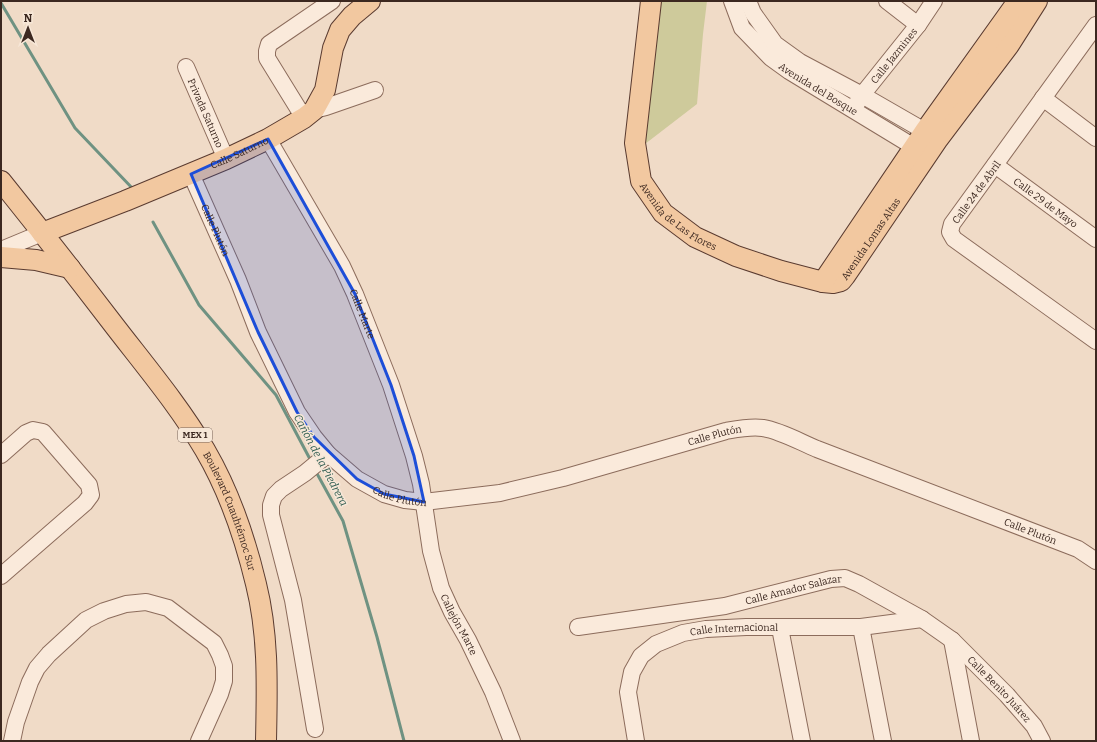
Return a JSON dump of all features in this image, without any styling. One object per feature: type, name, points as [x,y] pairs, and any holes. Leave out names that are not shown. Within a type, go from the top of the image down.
[{"type":"main road","points":[[309,114],[325,90],[334,48],[340,30],[352,16],[370,1]]},
{"type":"main road","name":"Avenida de Las Flores","points":[[651,1],[635,143],[641,181],[663,213],[695,237],[736,256],[781,271],[823,282]]},
{"type":"main road","name":"Avenida Lomas Altas","points":[[823,282],[841,281],[845,276],[926,143],[1018,1]]},
{"type":"main road","name":"Avenida Lomas Altas","points":[[926,143],[1009,45],[1037,1]]},
{"type":"main road","name":"Calle Saturno","points":[[42,232],[125,201],[226,159],[268,139],[309,114]]},
{"type":"main road","name":"Boulevard Cuauhtémoc Sur","points":[[1,181],[138,356],[191,428],[205,450],[229,500],[252,566],[264,626],[267,673],[266,741]]},
{"type":"main road","points":[[1,257],[36,260],[70,268]]},
{"type":"street","points":[[332,1],[269,44],[267,58],[309,114],[375,90]]},
{"type":"street","name":"Avenida del Bosque","points":[[732,1],[742,28],[771,58],[789,71],[853,109],[926,143]]},
{"type":"street","name":"Avenida del Bosque","points":[[748,1],[753,13],[774,44],[800,62],[862,95],[926,143]]},
{"type":"street","points":[[887,1],[918,25]]},
{"type":"street","name":"Calle Jazmines","points":[[853,109],[862,95],[918,25],[934,1]]},
{"type":"street","name":"Calle 24 de Abril","points":[[1093,34],[1043,98],[952,224],[950,232],[954,239],[1094,334]]},
{"type":"street","name":"Privada Saturno","points":[[186,67],[226,159]]},
{"type":"street","points":[[1043,98],[1096,138]]},
{"type":"street","name":"Calle Marte","points":[[268,139],[342,266],[355,294],[391,385],[414,456],[424,502]]},
{"type":"street","name":"Calle 29 de Mayo","points":[[995,165],[1096,239]]},
{"type":"street","name":"Calle Plutón","points":[[191,174],[238,280],[258,332],[297,412],[314,437],[317,464],[357,479],[384,494],[405,500],[424,502],[500,493],[563,478],[726,431],[745,428],[762,428],[1078,549],[1096,561]]},
{"type":"street","points":[[1,250],[42,232]]},
{"type":"street","points":[[1,455],[26,433],[33,430],[43,432],[90,485],[91,495],[85,503],[1,576]]},
{"type":"street","points":[[315,729],[293,600],[271,515],[271,505],[274,496],[281,489],[317,464]]},
{"type":"street","name":"Callejón Marte","points":[[424,502],[431,551],[441,588],[493,692],[512,741]]},
{"type":"street","name":"Calle Amador Salazar","points":[[578,627],[704,610],[831,579],[845,578],[859,584],[922,619],[952,640]]},
{"type":"street","points":[[12,741],[16,722],[30,682],[37,668],[50,654],[86,620],[104,611],[126,604],[146,602],[168,608],[214,643],[220,655],[224,666],[224,681],[220,694],[199,741]]},
{"type":"street","points":[[704,610],[706,629]]},
{"type":"street","name":"Calle Internacional","points":[[636,741],[628,692],[632,672],[641,656],[656,644],[684,633],[706,629],[746,627],[861,627],[922,619]]},
{"type":"street","points":[[861,627],[883,741]]},
{"type":"street","points":[[780,628],[802,741]]},
{"type":"street","points":[[952,640],[971,741]]},
{"type":"street","name":"Calle Benito Juárez","points":[[952,640],[1007,695],[1034,726],[1042,741]]},
{"type":"highlighted area","points":[[268,139],[355,294],[391,385],[414,456],[424,502],[384,494],[357,479],[314,437],[297,412],[258,332],[191,174]]},
{"type":"shaded area","points":[[658,1],[707,1],[697,104],[645,144]]},
{"type":"waterway","name":"Cañón de la Piedrera","points":[[1,3],[75,128],[134,190]]},
{"type":"waterway","name":"Cañón de la Piedrera","points":[[153,222],[199,305],[276,395],[311,461]]},
{"type":"waterway","name":"Cañón de la Piedrera","points":[[315,470],[343,521],[377,637],[404,741]]}]
